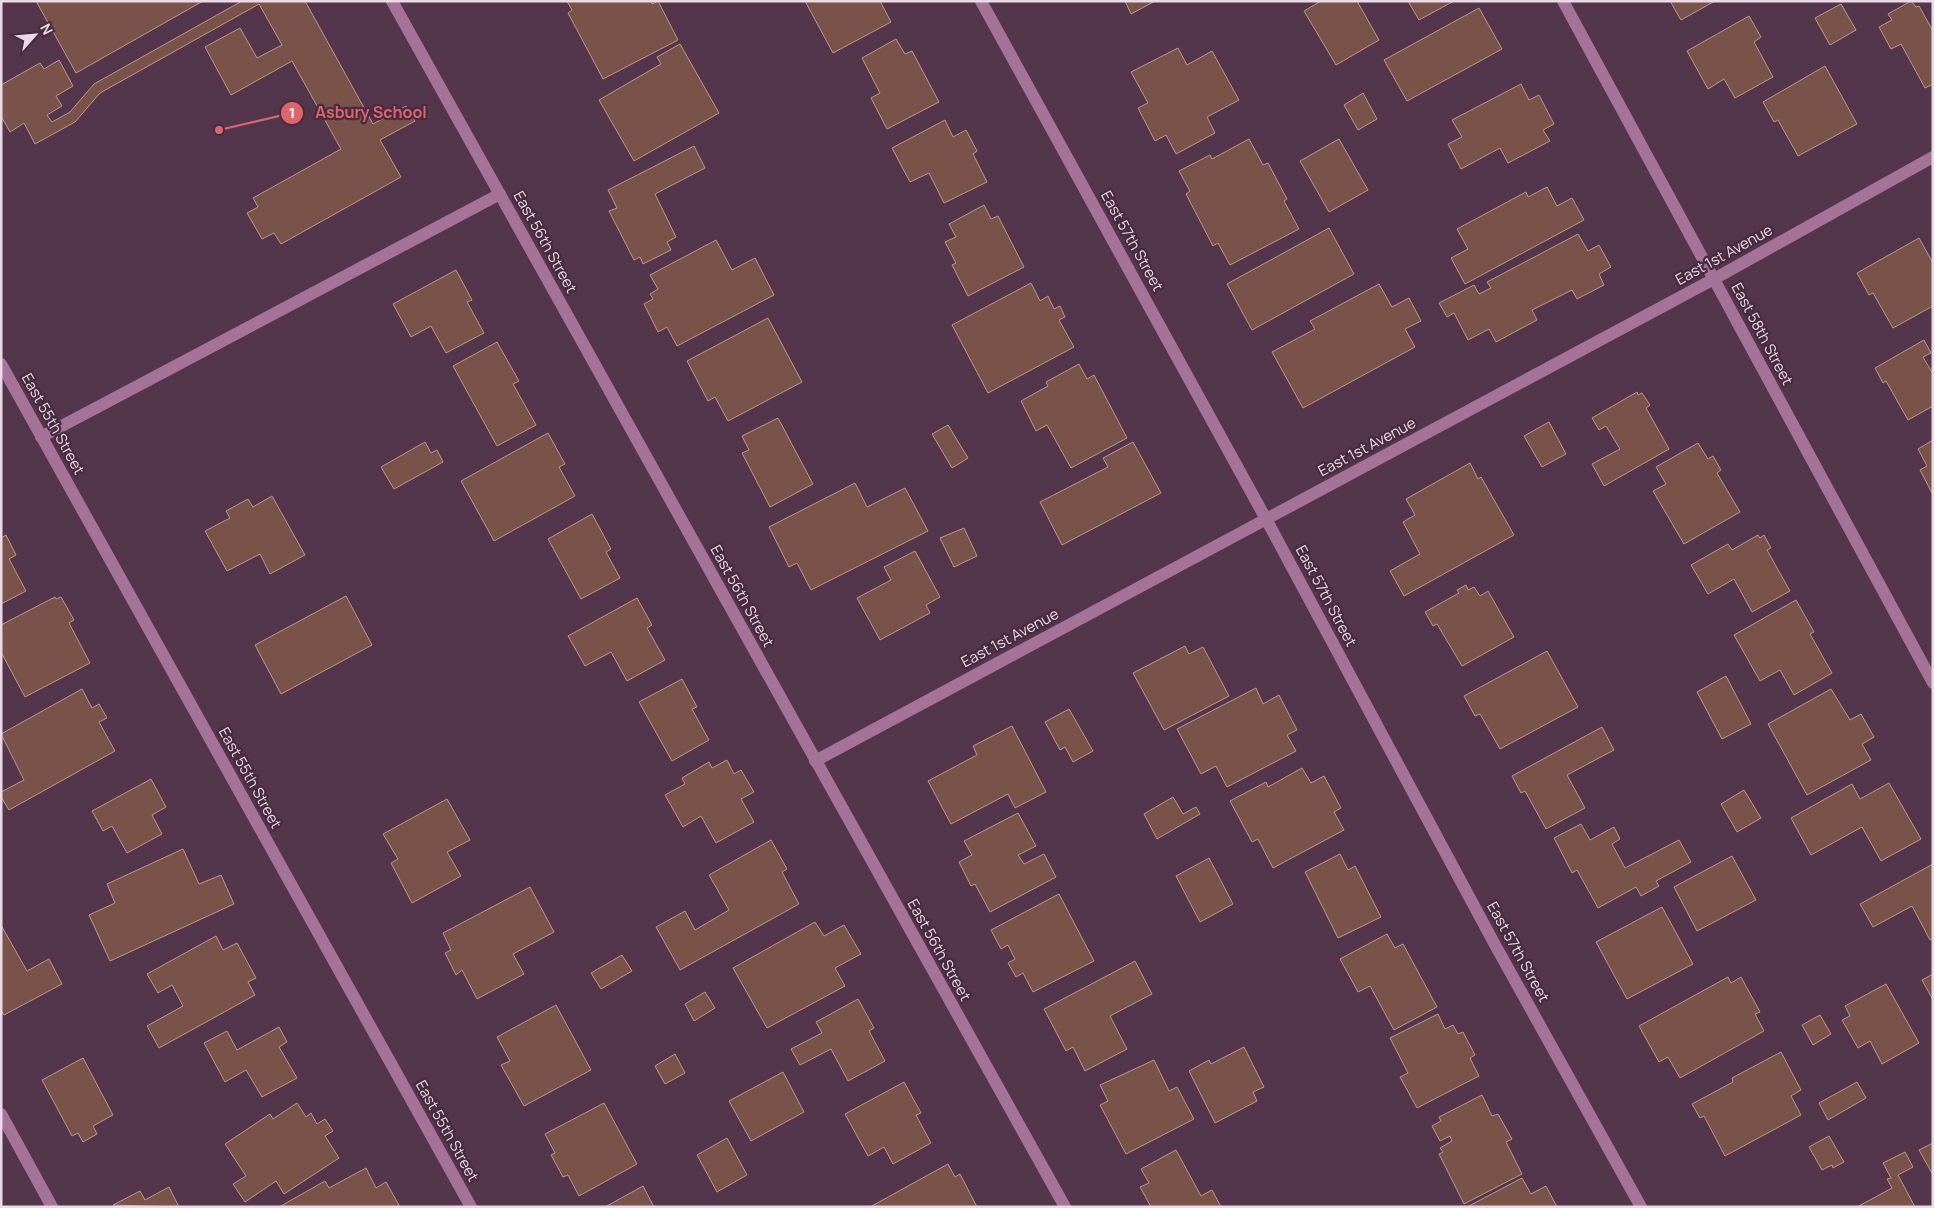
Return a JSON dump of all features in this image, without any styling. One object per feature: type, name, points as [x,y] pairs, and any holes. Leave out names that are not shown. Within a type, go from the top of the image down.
[{"type":"street","name":"East 56th Street","points":[[392,1],[1065,1207]]},
{"type":"street","name":"East 57th Street","points":[[981,1],[1266,519],[1494,943],[1641,1207]]},
{"type":"street","name":"East 58th Street","points":[[1563,1],[1933,683]]},
{"type":"street","name":"East 1st Avenue","points":[[815,761],[1714,279],[1933,157]]},
{"type":"street","points":[[41,437],[500,194]]},
{"type":"street","name":"East 55th Street","points":[[1,364],[471,1207]]},
{"type":"street","points":[[1,1114],[52,1207]]},
{"type":"building","points":[[36,1],[203,1],[76,73]]},
{"type":"building","points":[[242,1],[305,1],[373,124],[406,106],[415,121],[380,140],[401,177],[281,244],[274,233],[262,239],[247,213],[258,207],[253,198],[341,149],[292,61],[231,95],[205,47],[240,28],[257,58],[282,45],[259,4],[100,93],[75,122],[35,144],[24,123],[10,132],[1,116],[1,85],[40,63],[44,69],[59,60],[73,86],[56,96],[62,106],[47,115],[52,122],[70,112],[94,84]]},
{"type":"building","points":[[567,1],[651,1],[652,4],[658,1],[678,40],[603,79],[568,13],[572,10]]},
{"type":"building","points":[[805,1],[880,1],[891,22],[833,53]]},
{"type":"building","points":[[1125,1],[1155,1],[1131,14]]},
{"type":"building","points":[[1321,1],[1357,1],[1379,40],[1336,65],[1304,11]]},
{"type":"building","points":[[1408,1],[1454,1],[1419,20]]},
{"type":"building","points":[[1670,1],[1715,1],[1681,20]]},
{"type":"building","points":[[1911,1],[1916,7],[1919,6],[1933,31],[1933,84],[1925,88],[1901,44],[1891,49],[1879,27],[1892,20],[1888,14]]},
{"type":"building","points":[[1841,4],[1856,30],[1830,45],[1815,18]]},
{"type":"building","points":[[1479,8],[1502,49],[1407,101],[1384,60]]},
{"type":"building","points":[[1749,16],[1761,37],[1754,42],[1773,77],[1735,98],[1724,79],[1708,89],[1687,51]]},
{"type":"building","points":[[896,39],[905,54],[912,51],[939,102],[887,129],[871,98],[880,93],[862,58]]},
{"type":"building","points":[[680,44],[719,113],[634,161],[599,100],[661,64],[657,57]]},
{"type":"building","points":[[1178,48],[1187,65],[1212,51],[1239,100],[1207,117],[1215,133],[1176,154],[1166,135],[1155,141],[1138,108],[1148,103],[1131,72]]},
{"type":"building","points":[[1825,66],[1857,124],[1798,156],[1778,120],[1774,122],[1763,102]]},
{"type":"building","points":[[1521,84],[1529,100],[1539,95],[1554,124],[1543,130],[1550,141],[1508,163],[1500,148],[1461,169],[1448,144],[1462,137],[1452,120]]},
{"type":"building","points":[[1363,93],[1377,119],[1358,130],[1344,105]]},
{"type":"building","points":[[945,120],[953,137],[966,130],[977,151],[973,154],[987,182],[944,203],[929,173],[910,182],[892,148]]},
{"type":"building","points":[[1249,139],[1263,165],[1268,163],[1287,199],[1284,201],[1299,229],[1230,265],[1218,243],[1213,246],[1186,194],[1190,191],[1179,171],[1210,155],[1212,159]]},
{"type":"building","points":[[1339,139],[1368,190],[1329,212],[1300,161]]},
{"type":"building","points":[[694,146],[705,168],[655,194],[676,237],[667,242],[671,250],[643,264],[640,257],[634,260],[609,211],[617,208],[608,190]]},
{"type":"building","points":[[1547,187],[1557,206],[1572,198],[1584,220],[1465,284],[1451,258],[1468,249],[1457,229],[1526,192],[1528,197]]},
{"type":"building","points":[[984,205],[991,219],[998,216],[1024,267],[968,296],[952,265],[956,263],[945,242],[956,237],[949,224]]},
{"type":"building","points":[[1329,228],[1354,274],[1252,330],[1227,284]]},
{"type":"building","points":[[1578,234],[1588,251],[1599,245],[1611,267],[1599,274],[1604,285],[1577,299],[1572,290],[1532,310],[1537,320],[1496,342],[1489,329],[1468,340],[1454,313],[1447,317],[1439,303],[1474,285],[1479,294],[1491,288],[1487,282]]},
{"type":"building","points":[[1919,238],[1933,263],[1933,306],[1893,328],[1873,293],[1869,295],[1857,273]]},
{"type":"building","points":[[716,240],[732,270],[755,258],[774,295],[677,346],[667,327],[658,332],[644,304],[653,299],[650,294],[658,289],[650,275]]},
{"type":"building","points":[[456,270],[472,300],[467,302],[484,333],[446,353],[431,326],[411,337],[393,304]]},
{"type":"building","points":[[1031,283],[1040,301],[1048,296],[1054,309],[1060,306],[1065,317],[1059,320],[1074,347],[988,393],[952,325]]},
{"type":"building","points":[[1379,284],[1392,307],[1409,298],[1421,321],[1405,329],[1415,347],[1303,408],[1272,352],[1315,329],[1310,321]]},
{"type":"building","points":[[768,318],[802,382],[728,421],[715,397],[708,401],[687,361]]},
{"type":"building","points":[[1924,340],[1931,353],[1923,357],[1933,374],[1933,406],[1908,420],[1886,381],[1883,383],[1875,368]]},
{"type":"building","points":[[497,342],[519,381],[513,384],[536,425],[497,446],[453,366]]},
{"type":"building","points":[[1079,364],[1087,379],[1094,375],[1127,438],[1071,468],[1047,425],[1036,431],[1021,401],[1048,386],[1046,382]]},
{"type":"building","points":[[1637,392],[1638,395],[1642,393],[1650,405],[1646,408],[1669,449],[1604,486],[1592,464],[1620,449],[1606,426],[1599,430],[1592,418]]},
{"type":"building","points":[[778,418],[813,484],[770,507],[742,453],[749,450],[742,436]]},
{"type":"building","points":[[1549,422],[1566,454],[1542,467],[1524,436]]},
{"type":"building","points":[[948,425],[968,458],[952,468],[932,434]]},
{"type":"building","points":[[548,433],[565,464],[559,467],[575,496],[494,541],[461,481]]},
{"type":"building","points":[[1933,440],[1932,493],[1920,470],[1927,466],[1918,449]]},
{"type":"building","points":[[425,442],[431,453],[437,450],[443,462],[394,489],[381,467]]},
{"type":"building","points":[[1133,442],[1161,493],[1062,545],[1040,502],[1108,467],[1103,458]]},
{"type":"building","points":[[1698,443],[1708,459],[1713,456],[1721,470],[1717,473],[1740,512],[1684,544],[1653,491],[1666,484],[1656,467]]},
{"type":"building","points":[[1470,463],[1478,479],[1481,477],[1514,535],[1404,596],[1390,571],[1420,554],[1403,522],[1415,515],[1406,499]]},
{"type":"building","points":[[855,483],[867,507],[905,488],[928,531],[811,590],[797,563],[789,567],[769,527]]},
{"type":"building","points":[[272,496],[305,555],[270,574],[260,554],[227,571],[205,531],[230,518],[226,511],[248,499],[253,507]]},
{"type":"building","points":[[592,514],[611,549],[606,552],[620,578],[581,599],[548,539]]},
{"type":"building","points":[[964,528],[977,556],[954,567],[940,538]]},
{"type":"building","points":[[6,535],[16,555],[9,559],[26,591],[1,604],[1,538]]},
{"type":"building","points":[[1758,535],[1760,538],[1764,535],[1771,548],[1767,550],[1790,591],[1752,612],[1734,579],[1708,594],[1691,565],[1728,544],[1732,550]]},
{"type":"building","points":[[915,551],[940,597],[926,605],[930,613],[880,640],[857,598],[891,580],[884,567]]},
{"type":"building","points":[[1466,585],[1468,590],[1474,587],[1480,596],[1488,591],[1514,637],[1462,666],[1437,624],[1433,626],[1425,612],[1459,593],[1457,590]]},
{"type":"building","points":[[346,596],[372,645],[281,694],[255,645]]},
{"type":"building","points":[[55,597],[56,599],[61,597],[74,620],[69,623],[90,663],[25,697],[1,652],[1,625]]},
{"type":"building","points":[[637,598],[652,625],[647,628],[665,660],[627,681],[611,652],[585,666],[568,636]]},
{"type":"building","points":[[1796,600],[1814,632],[1810,634],[1832,673],[1794,695],[1780,670],[1760,681],[1734,635]]},
{"type":"building","points":[[1185,646],[1189,654],[1203,647],[1229,696],[1164,730],[1133,673]]},
{"type":"building","points":[[1547,651],[1578,707],[1500,749],[1480,714],[1475,716],[1464,696]]},
{"type":"building","points":[[1726,676],[1751,724],[1722,739],[1697,692]]},
{"type":"building","points":[[682,679],[697,707],[692,709],[709,740],[672,761],[639,702]]},
{"type":"building","points":[[1256,688],[1263,704],[1279,695],[1297,730],[1287,735],[1296,751],[1227,787],[1216,766],[1201,774],[1177,729]]},
{"type":"building","points":[[82,689],[92,708],[99,704],[107,718],[99,722],[115,751],[9,810],[1,797],[1,792],[24,780],[1,734]]},
{"type":"building","points":[[1831,689],[1850,720],[1861,714],[1874,737],[1862,744],[1871,760],[1807,795],[1768,724]]},
{"type":"building","points":[[1069,709],[1093,751],[1073,762],[1065,747],[1060,750],[1045,722]]},
{"type":"building","points":[[1012,726],[1046,792],[1015,808],[1008,794],[951,824],[928,781],[977,755],[973,746]]},
{"type":"building","points":[[1602,727],[1614,750],[1567,775],[1585,808],[1546,829],[1525,791],[1521,793],[1512,776]]},
{"type":"building","points":[[727,760],[734,774],[741,770],[754,792],[741,799],[754,822],[716,843],[701,816],[683,827],[665,795],[685,784],[682,778],[709,762],[712,768]]},
{"type":"building","points":[[1302,768],[1311,783],[1324,776],[1341,808],[1334,812],[1344,830],[1273,868],[1258,839],[1252,842],[1230,801],[1266,782],[1268,787]]},
{"type":"building","points":[[151,779],[166,807],[152,815],[162,834],[127,853],[112,826],[103,831],[92,811]]},
{"type":"building","points":[[1889,783],[1921,839],[1881,861],[1862,827],[1811,855],[1791,818],[1852,784],[1860,799]]},
{"type":"building","points":[[1744,790],[1761,818],[1737,832],[1721,804]]},
{"type":"building","points":[[1173,797],[1183,814],[1196,807],[1200,814],[1157,839],[1144,814]]},
{"type":"building","points":[[447,799],[470,840],[447,852],[461,876],[412,903],[391,863],[398,859],[383,834]]},
{"type":"building","points":[[1018,813],[1036,846],[1018,855],[1024,864],[1044,854],[1056,877],[990,912],[975,884],[971,886],[959,862],[972,855],[964,841]]},
{"type":"building","points":[[1581,824],[1590,840],[1614,827],[1620,839],[1612,844],[1625,868],[1679,840],[1691,862],[1656,881],[1659,886],[1641,896],[1636,887],[1598,908],[1577,870],[1572,873],[1554,838]]},
{"type":"building","points":[[771,840],[787,869],[782,872],[799,904],[680,970],[656,927],[685,911],[695,930],[729,910],[709,875]]},
{"type":"building","points":[[183,849],[199,884],[221,875],[234,904],[110,961],[89,915],[115,903],[107,884]]},
{"type":"building","points":[[1340,854],[1348,870],[1355,866],[1381,917],[1338,938],[1305,872]]},
{"type":"building","points":[[1732,856],[1756,900],[1697,931],[1674,887]]},
{"type":"building","points":[[1209,858],[1233,904],[1200,922],[1176,876]]},
{"type":"building","points":[[1933,864],[1933,939],[1930,940],[1912,906],[1873,927],[1860,904]]},
{"type":"building","points":[[530,887],[554,932],[513,954],[524,974],[477,999],[462,970],[456,975],[445,953],[451,950],[443,933]]},
{"type":"building","points":[[1059,894],[1094,961],[1033,992],[1023,973],[1016,977],[1008,963],[1015,959],[1008,945],[1001,949],[991,930]]},
{"type":"building","points":[[1662,907],[1693,964],[1627,999],[1596,942]]},
{"type":"building","points":[[815,922],[824,936],[844,925],[861,954],[835,968],[845,986],[767,1028],[733,968]]},
{"type":"building","points":[[1,925],[27,971],[49,959],[62,984],[4,1015],[1,1011]]},
{"type":"building","points":[[1387,934],[1395,948],[1403,944],[1437,1007],[1394,1030],[1370,986],[1358,992],[1340,959]]},
{"type":"building","points":[[216,936],[223,950],[237,943],[256,978],[248,982],[255,995],[159,1048],[147,1026],[183,1006],[172,985],[158,993],[147,974]]},
{"type":"building","points":[[622,955],[632,971],[601,989],[591,973]]},
{"type":"building","points":[[1135,961],[1152,994],[1110,1016],[1127,1049],[1085,1071],[1073,1047],[1066,1051],[1044,1009]]},
{"type":"building","points":[[1933,974],[1933,1000],[1922,980]]},
{"type":"building","points":[[1728,977],[1731,983],[1741,977],[1760,1012],[1755,1014],[1764,1031],[1680,1078],[1668,1057],[1659,1062],[1639,1026]]},
{"type":"building","points":[[1886,984],[1919,1043],[1882,1064],[1870,1041],[1858,1048],[1842,1020],[1850,1016],[1845,1006]]},
{"type":"building","points":[[705,992],[715,1008],[694,1021],[685,1004]]},
{"type":"building","points":[[858,999],[874,1028],[869,1031],[885,1061],[848,1081],[831,1049],[800,1065],[791,1049],[822,1033],[816,1022]]},
{"type":"building","points":[[556,1005],[591,1070],[524,1106],[501,1065],[510,1061],[497,1037]]},
{"type":"building","points":[[1438,1014],[1445,1029],[1453,1025],[1458,1034],[1463,1032],[1475,1055],[1470,1058],[1479,1076],[1417,1108],[1400,1077],[1408,1073],[1390,1038]]},
{"type":"building","points":[[1820,1015],[1831,1034],[1813,1045],[1802,1025]]},
{"type":"building","points":[[279,1027],[287,1042],[279,1047],[297,1078],[262,1097],[246,1070],[225,1082],[204,1043],[227,1031],[237,1050]]},
{"type":"building","points":[[1244,1047],[1264,1087],[1253,1092],[1257,1101],[1215,1123],[1189,1071],[1209,1060],[1211,1064]]},
{"type":"building","points":[[1781,1052],[1801,1090],[1791,1096],[1801,1115],[1725,1156],[1704,1116],[1700,1118],[1692,1104],[1733,1082],[1732,1078]]},
{"type":"building","points":[[675,1054],[685,1073],[665,1084],[655,1066]]},
{"type":"building","points":[[83,1058],[113,1115],[93,1126],[97,1134],[83,1142],[78,1133],[72,1136],[42,1080]]},
{"type":"building","points":[[1154,1060],[1169,1091],[1177,1087],[1194,1119],[1126,1154],[1100,1105],[1108,1101],[1100,1085]]},
{"type":"building","points":[[783,1072],[804,1112],[751,1141],[729,1101]]},
{"type":"building","points":[[904,1082],[921,1113],[916,1115],[931,1143],[893,1164],[884,1147],[868,1156],[845,1114]]},
{"type":"building","points":[[1857,1082],[1866,1098],[1828,1120],[1819,1103]]},
{"type":"building","points":[[1482,1095],[1492,1116],[1498,1114],[1512,1139],[1506,1142],[1522,1174],[1464,1204],[1439,1154],[1443,1152],[1440,1148],[1452,1141],[1450,1136],[1440,1141],[1432,1126],[1441,1121],[1439,1117]]},
{"type":"building","points":[[297,1103],[306,1117],[311,1113],[317,1124],[325,1119],[333,1131],[325,1136],[339,1158],[284,1194],[276,1181],[245,1202],[233,1184],[246,1176],[225,1144],[270,1114],[273,1119]]},
{"type":"building","points":[[604,1103],[637,1164],[579,1196],[568,1175],[563,1177],[551,1155],[555,1153],[545,1134]]},
{"type":"building","points":[[1829,1136],[1844,1162],[1833,1168],[1832,1165],[1822,1170],[1809,1147]]},
{"type":"building","points":[[727,1138],[747,1175],[717,1192],[697,1155]]},
{"type":"building","points":[[1933,1143],[1933,1175],[1919,1150]]},
{"type":"building","points":[[1176,1150],[1201,1196],[1212,1190],[1221,1207],[1151,1207],[1140,1187],[1149,1183],[1141,1169]]},
{"type":"building","points":[[1905,1152],[1913,1167],[1898,1175],[1915,1207],[1857,1207],[1892,1188],[1887,1179],[1891,1178],[1883,1163]]},
{"type":"building","points":[[948,1164],[955,1177],[960,1174],[977,1207],[870,1207]]},
{"type":"building","points":[[366,1168],[376,1188],[386,1182],[400,1207],[279,1207],[325,1181],[329,1188]]},
{"type":"building","points":[[1522,1178],[1531,1194],[1546,1186],[1557,1207],[1467,1207]]},
{"type":"building","points":[[643,1186],[654,1207],[605,1207]]},
{"type":"building","points":[[169,1187],[179,1207],[113,1205],[140,1191],[145,1200]]},
{"type":"place","name":"Asbury School","points":[[219,130]]}]
